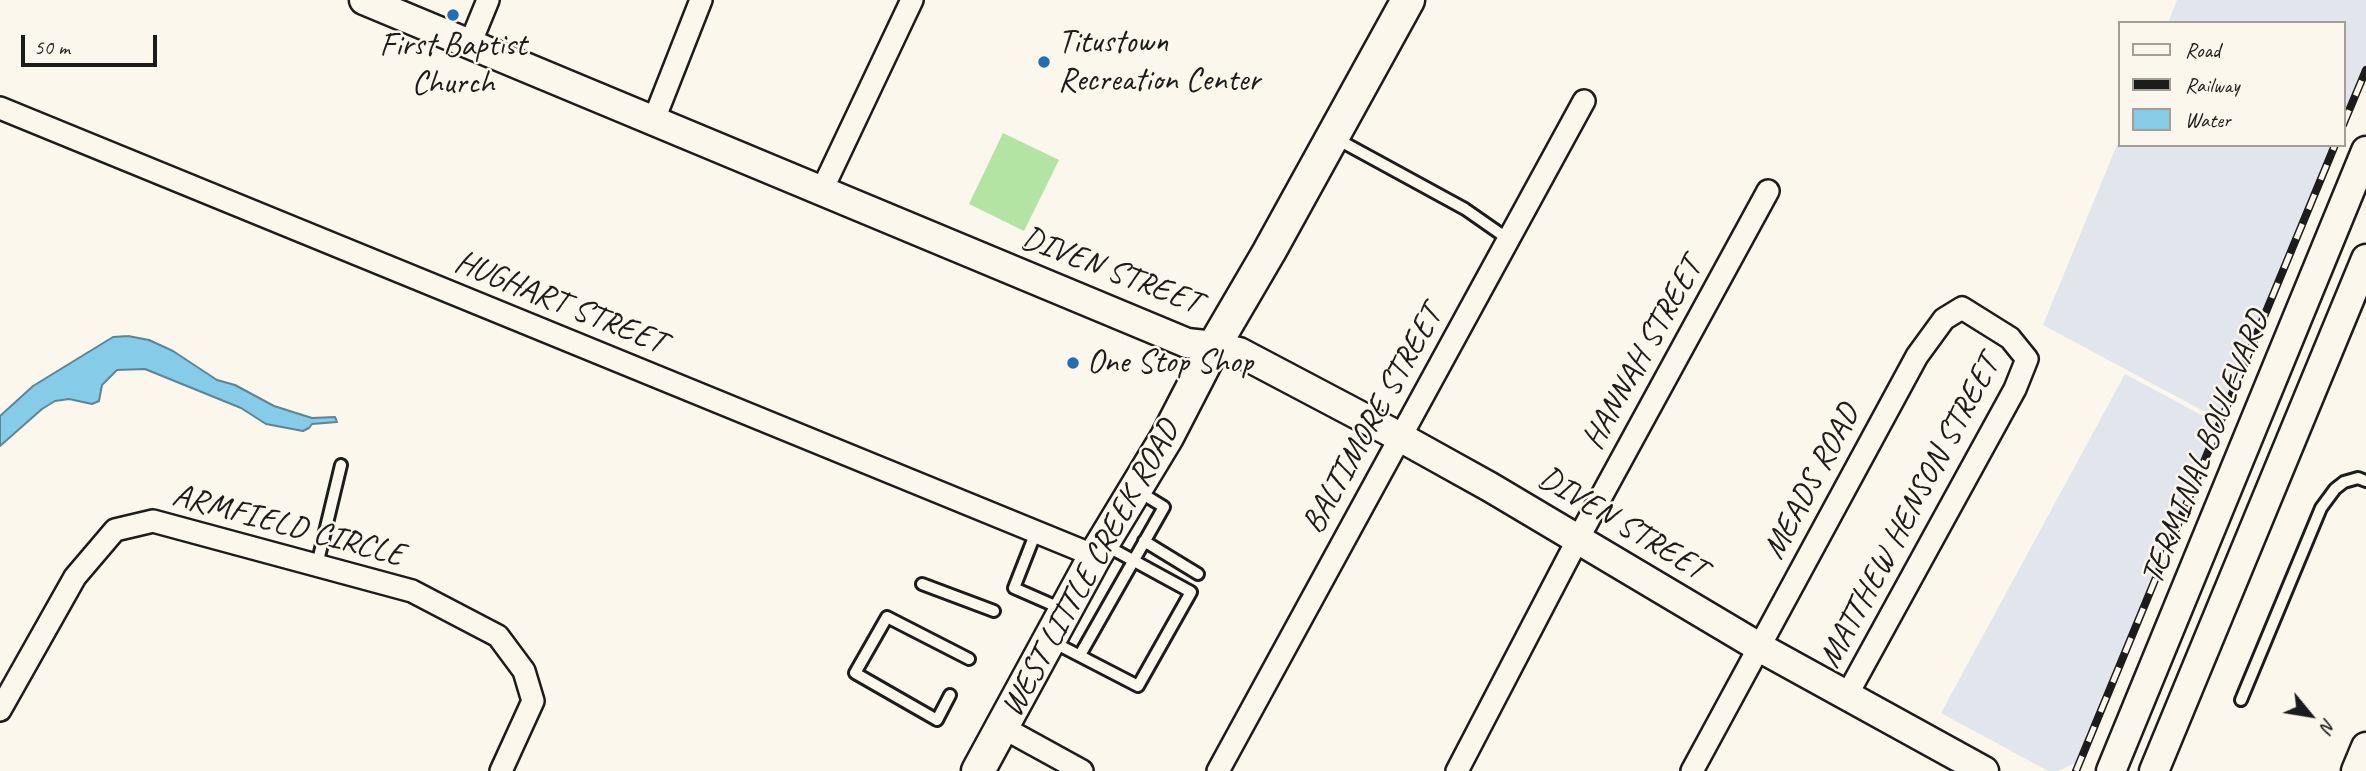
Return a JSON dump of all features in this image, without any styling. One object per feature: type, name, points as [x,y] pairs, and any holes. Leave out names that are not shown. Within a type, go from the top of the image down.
[{"type":"main road","name":"DIVEN STREET","points":[[364,0],[1187,343],[1214,345],[1239,352],[1400,437],[1759,647],[1984,771]]},
{"type":"main road","name":"WEST LITTLE CREEK ROAD","points":[[978,771],[1099,550],[1167,437],[1214,345],[1408,0]]},
{"type":"main road","name":"TERMINAL BOULEVARD","points":[[2111,771],[2366,151]]},
{"type":"main road","points":[[2154,771],[2366,259]]},
{"type":"main road","points":[[2356,771],[2366,747]]},
{"type":"street","points":[[470,44],[488,0]]},
{"type":"street","points":[[653,122],[701,0]]},
{"type":"street","points":[[821,192],[912,0]]},
{"type":"street","name":"BALTIMORE STREET","points":[[1218,771],[1584,101]]},
{"type":"street","name":"HUGHART STREET","points":[[0,108],[1036,532],[1099,550]]},
{"type":"street","name":"HANNAH STREET","points":[[1457,771],[1578,539],[1768,191]]},
{"type":"street","name":"MEADS ROAD","points":[[1692,771],[1917,356],[1944,319],[1962,308],[2010,338],[2027,359]]},
{"type":"street","name":"MATTHEW HENSON STREET","points":[[1847,695],[2015,389],[2027,359]]},
{"type":"street","name":"ARMFIELD CIRCLE","points":[[0,710],[75,577],[115,530],[153,521],[412,591],[498,636],[524,671],[533,701],[500,771]]},
{"type":"street","points":[[1002,727],[1082,771]]},
{"type":"lane","points":[[1332,137],[1465,209],[1508,239]]},
{"type":"lane","points":[[317,565],[341,465]]},
{"type":"lane","points":[[2241,700],[2321,508],[2335,489],[2344,482],[2358,478],[2366,481]]},
{"type":"lane","points":[[1080,655],[1164,507],[1135,490]]},
{"type":"lane","points":[[1036,532],[1014,588],[1065,611]]},
{"type":"lane","points":[[1144,541],[1198,574]]},
{"type":"lane","points":[[1050,640],[1139,685],[1191,592],[1133,560],[1099,550]]},
{"type":"lane","points":[[922,584],[994,611]]},
{"type":"lane","points":[[950,695],[937,720],[855,673],[887,617],[969,659]]},
{"type":"shaded area","points":[[2177,0],[2366,0],[2366,67],[2345,117],[2345,21],[2169,21]]},
{"type":"shaded area","points":[[2118,142],[2118,147],[2332,147],[2220,420],[2043,325]]},
{"type":"shaded area","points":[[2125,374],[2218,424],[2077,762],[2058,771],[2048,771],[1941,713]]},
{"type":"green space","points":[[1003,133],[1059,160],[1024,231],[969,204]]},
{"type":"water","points":[[128,336],[149,340],[173,351],[217,380],[235,385],[274,406],[312,418],[335,417],[337,422],[312,424],[303,431],[266,424],[241,408],[145,369],[117,370],[102,385],[99,401],[92,404],[69,399],[55,401],[0,446],[0,416],[33,386],[113,337]]},
{"type":"railway","points":[[2345,120],[2366,70]]},
{"type":"railway","points":[[2076,771],[2334,147]]},
{"type":"place","name":"First Baptist Church","points":[[453,15]]},
{"type":"place","name":"Titustown Recreation Center","points":[[1044,62]]},
{"type":"place","name":"One Stop Shop","points":[[1073,363]]}]
